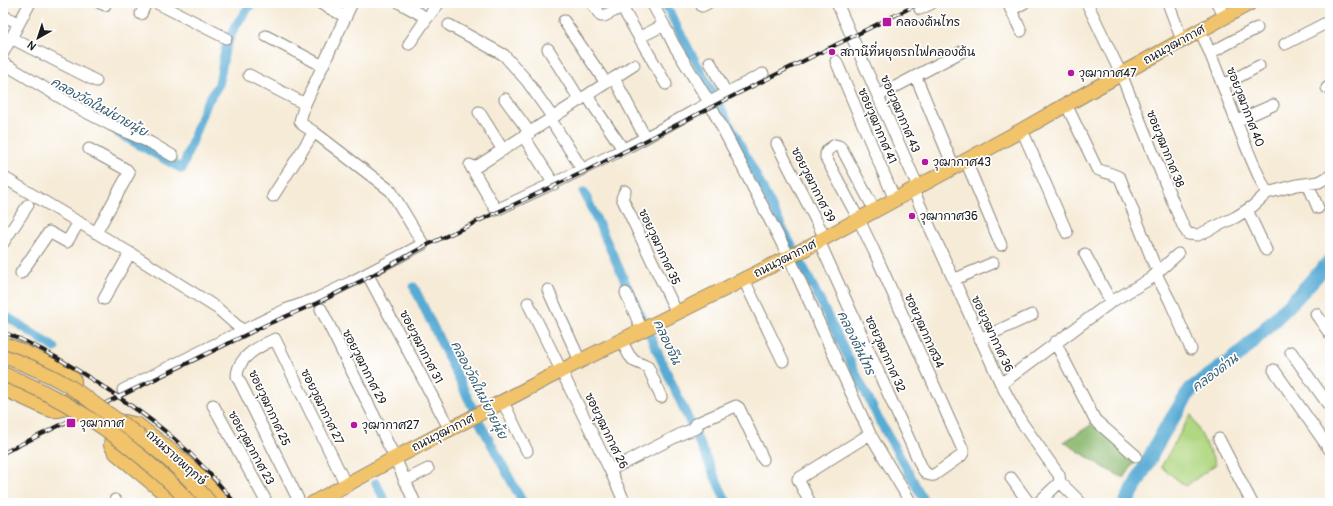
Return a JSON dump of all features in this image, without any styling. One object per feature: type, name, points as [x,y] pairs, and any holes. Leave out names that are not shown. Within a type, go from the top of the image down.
[{"type":"main road","name":"ถนนวุฒากาศ","points":[[313,503],[562,370],[822,240],[1250,3]]},
{"type":"main road","points":[[3,344],[68,373],[74,380],[75,390],[73,397],[68,404],[60,410],[51,410],[3,390]]},
{"type":"main road","name":"ถนนราชพฤกษ์","points":[[3,356],[38,370],[68,385],[122,423],[167,458],[210,503]]},
{"type":"main road","name":"ถนนราชพฤกษ์","points":[[3,374],[22,381],[69,406],[112,434],[150,464],[190,503]]},
{"type":"main road","name":"ถนนราชพฤกษ์","points":[[173,503],[162,491],[116,453],[111,445],[112,433],[117,427],[125,422],[138,425],[196,473],[223,503]]},
{"type":"street","points":[[3,53],[30,3]]},
{"type":"street","points":[[141,14],[146,3]]},
{"type":"street","points":[[157,3],[226,38]]},
{"type":"street","points":[[320,3],[346,17]]},
{"type":"street","points":[[123,390],[285,310],[323,295],[423,244],[391,190],[300,122],[306,104],[352,3]]},
{"type":"street","points":[[400,3],[427,18]]},
{"type":"street","points":[[409,44],[439,3]]},
{"type":"street","points":[[592,3],[599,14],[603,16],[620,8],[623,9],[640,36],[666,84]]},
{"type":"street","points":[[652,3],[674,45],[717,98],[793,255],[870,434],[906,502]]},
{"type":"street","name":"ซอยวุฒากาศ 43","points":[[837,3],[878,96],[915,189]]},
{"type":"street","points":[[920,9],[932,3]]},
{"type":"street","points":[[1021,31],[1009,6],[1024,3]]},
{"type":"street","name":"ซอยวุฒากาศ 38","points":[[1087,3],[1121,74],[1177,212],[1188,234],[1198,235],[1236,217],[1247,210]]},
{"type":"street","points":[[1168,3],[1182,40]]},
{"type":"street","points":[[1217,3],[1225,17]]},
{"type":"street","points":[[3,16],[19,23]]},
{"type":"street","points":[[564,21],[610,81],[645,137]]},
{"type":"street","points":[[1285,44],[1330,21]]},
{"type":"street","points":[[640,36],[664,25]]},
{"type":"street","points":[[449,26],[504,55],[527,82],[552,119],[582,169]]},
{"type":"street","points":[[1210,53],[1257,28]]},
{"type":"street","name":"ซอยวุฒากาศ 40","points":[[1200,30],[1223,85],[1256,172],[1268,193]]},
{"type":"street","points":[[266,36],[323,66]]},
{"type":"street","points":[[11,38],[96,81]]},
{"type":"street","points":[[548,49],[623,150]]},
{"type":"street","points":[[878,96],[964,51]]},
{"type":"street","name":"ซอยวุฒากาศ 41","points":[[836,61],[895,200]]},
{"type":"street","points":[[710,62],[717,98]]},
{"type":"street","points":[[3,63],[78,108],[111,125],[152,142],[173,156]]},
{"type":"street","points":[[634,65],[527,135],[471,167],[496,210],[554,184],[623,150],[763,74]]},
{"type":"street","points":[[1223,85],[1259,66]]},
{"type":"street","points":[[250,74],[306,104]]},
{"type":"street","points":[[916,77],[1001,245]]},
{"type":"street","points":[[505,98],[554,184]]},
{"type":"street","points":[[1066,104],[1097,169],[1102,172],[1115,174],[1120,178],[1155,269],[1191,349]]},
{"type":"street","points":[[1237,121],[1274,105]]},
{"type":"street","points":[[479,112],[503,150]]},
{"type":"street","points":[[1022,130],[1067,233]]},
{"type":"street","points":[[273,196],[314,132]]},
{"type":"street","name":"ซอยวุฒากาศ 39","points":[[777,144],[822,240]]},
{"type":"street","name":"ซอยวุฒากาศ34","points":[[875,211],[842,149],[835,145],[828,149],[826,158],[859,220],[963,450],[961,456],[934,475],[929,476]]},
{"type":"street","points":[[89,149],[127,170],[129,173],[96,233]]},
{"type":"street","points":[[1266,250],[1247,210],[1268,193],[1319,182],[1330,176]]},
{"type":"street","points":[[3,177],[130,253],[217,308],[243,331]]},
{"type":"street","points":[[1308,184],[1318,208]]},
{"type":"street","name":"ซอยวุฒากาศ 36","points":[[915,189],[953,280],[1001,384],[1022,423],[1059,475],[1060,482],[1081,503]]},
{"type":"street","name":"ซอยวุฒากาศ 35","points":[[625,191],[622,198],[677,313]]},
{"type":"street","points":[[3,243],[28,205]]},
{"type":"street","points":[[21,273],[49,232],[67,242],[79,222]]},
{"type":"street","name":"ซอยวุฒากาศ 32","points":[[822,240],[922,468],[929,476]]},
{"type":"street","points":[[104,299],[130,253]]},
{"type":"street","points":[[1085,254],[1111,302]]},
{"type":"street","points":[[1001,384],[1111,302],[1150,279],[1155,269],[1178,254]]},
{"type":"street","points":[[953,280],[994,263]]},
{"type":"street","name":"ซอยวุฒากาศ 31","points":[[369,277],[450,430]]},
{"type":"street","points":[[744,280],[783,361]]},
{"type":"street","points":[[548,290],[580,361]]},
{"type":"street","points":[[626,292],[645,328]]},
{"type":"street","name":"ซอยวุฒากาศ 26","points":[[528,303],[562,370],[625,503]]},
{"type":"street","name":"ซอยวุฒากาศ 29","points":[[321,309],[395,458],[415,503]]},
{"type":"street","points":[[1316,314],[1330,334]]},
{"type":"street","points":[[980,339],[1032,315]]},
{"type":"street","name":"ซอยวุฒากาศ 27","points":[[275,339],[346,485]]},
{"type":"street","name":"ซอยวุฒากาศ 25","points":[[275,339],[255,348],[237,370],[237,376],[300,503]]},
{"type":"street","points":[[621,340],[634,361],[648,368],[661,397]]},
{"type":"street","points":[[1056,342],[1095,420],[1136,456]]},
{"type":"street","points":[[1291,352],[1330,407]]},
{"type":"street","points":[[1274,370],[1330,450]]},
{"type":"street","points":[[503,402],[527,451]]},
{"type":"street","name":"ซอยวุฒากาศ 23","points":[[213,405],[267,503]]},
{"type":"street","points":[[610,470],[683,433],[697,428],[695,424],[735,406],[738,407],[763,459]]},
{"type":"street","points":[[810,503],[798,479],[870,434]]},
{"type":"street","points":[[1219,439],[1252,503]]},
{"type":"street","points":[[404,481],[428,469]]},
{"type":"street","points":[[1011,478],[1029,503]]},
{"type":"street","points":[[1038,503],[1060,482]]},
{"type":"green space","points":[[1191,414],[1216,464],[1186,486],[1161,467]]},
{"type":"green space","points":[[1094,423],[1139,456],[1124,478],[1108,470],[1064,442]]},
{"type":"waterway","points":[[118,133],[182,169],[205,106],[219,84],[225,50],[235,26],[252,3]]},
{"type":"waterway","name":"คลองต้นไทร","points":[[665,3],[806,272],[880,422],[925,503]]},
{"type":"waterway","name":"คลองจีน","points":[[584,192],[727,503]]},
{"type":"waterway","name":"คลองด่าน","points":[[1126,503],[1163,433],[1191,389],[1239,355],[1296,298],[1330,261]]},
{"type":"waterway","name":"คลองวัดใหม่ยายนุ้ย","points":[[414,287],[481,425],[523,503]]},
{"type":"waterway","points":[[3,314],[55,348]]},
{"type":"waterway","points":[[376,483],[386,503]]},
{"type":"railway","points":[[3,453],[268,324],[317,303],[369,277],[425,246],[588,170],[920,3]]},
{"type":"railway","points":[[3,332],[43,350],[68,364],[146,417],[170,435],[190,453],[209,472],[235,503]]},
{"type":"place","name":"คลองต้นไทร","points":[[887,22]]},
{"type":"place","name":"สถานีที่หยุดรถไฟคลองต้น","points":[[832,52]]},
{"type":"place","name":"วุฒากาศ47","points":[[1071,73]]},
{"type":"place","name":"วุฒากาศ43","points":[[925,162]]},
{"type":"place","name":"วุฒากาศ36","points":[[912,216]]},
{"type":"place","name":"วุฒากาศ","points":[[71,423]]},
{"type":"place","name":"วุฒากาศ27","points":[[354,425]]}]
